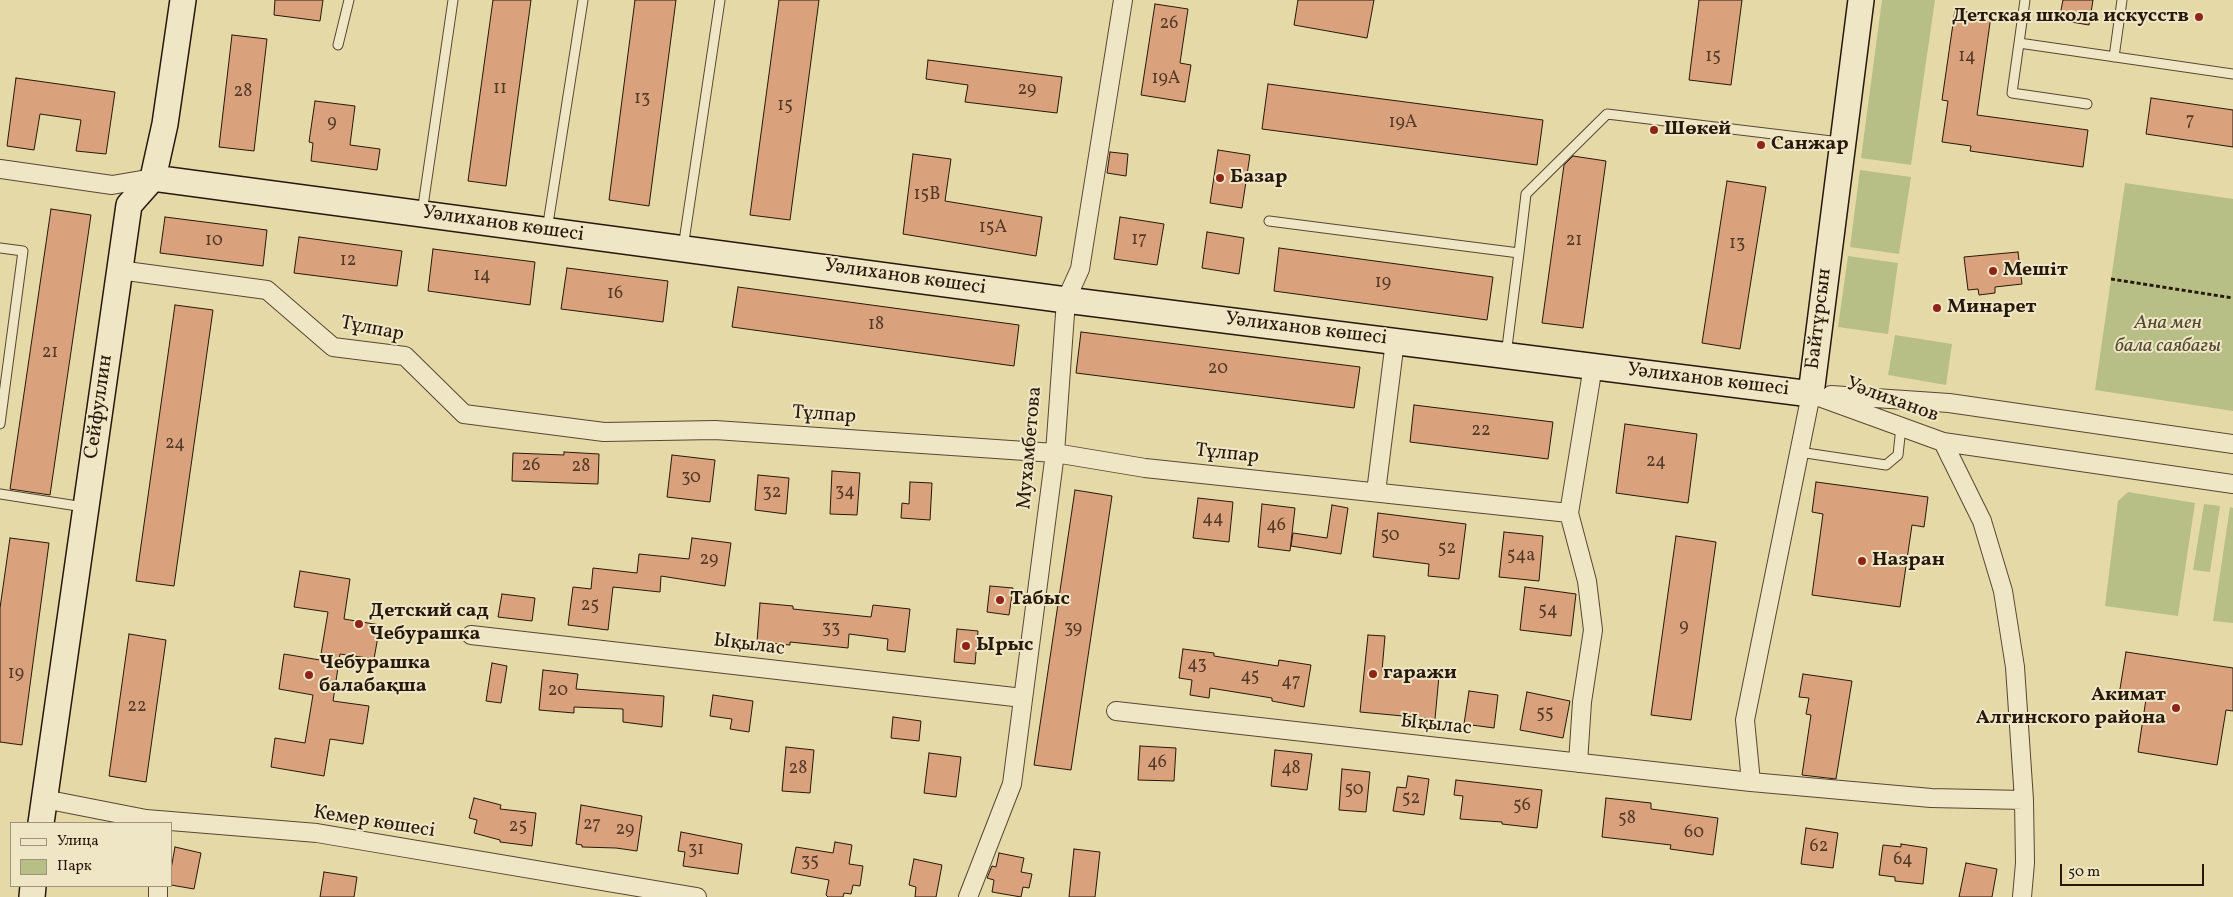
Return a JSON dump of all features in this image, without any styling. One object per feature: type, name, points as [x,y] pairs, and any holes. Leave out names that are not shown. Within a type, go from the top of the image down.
[{"type":"street","name":"Сейфуллин","points":[[42,811],[129,205],[153,178],[166,124],[183,0]]},
{"type":"street","name":"Мухамбетова","points":[[968,897],[1012,784],[1055,453],[1066,300],[1080,270],[1123,0]]},
{"type":"street","name":"Байтұрсын","points":[[1751,782],[1744,720],[1810,394],[1861,0]]},
{"type":"street","name":"Уәлиханов көшесі","points":[[0,169],[112,185],[153,178],[1066,300],[1810,394]]},
{"type":"street","name":"Тұлпар","points":[[119,270],[267,290],[333,347],[405,356],[464,414],[604,432],[715,430],[1055,453],[1145,468],[1569,513]]},
{"type":"street","points":[[1376,492],[1395,342]]},
{"type":"street","points":[[1578,763],[1582,702],[1593,630],[1587,581],[1569,513],[1593,366]]},
{"type":"street","name":"Уәлиханов","points":[[1810,394],[1943,442],[2233,484]]},
{"type":"street","name":"Уәлиханов","points":[[1810,394],[1949,403],[2233,444]]},
{"type":"street","points":[[1943,442],[1982,521],[2003,592],[2014,667],[2024,800],[2025,863],[2022,897]]},
{"type":"street","name":"Ықылас","points":[[470,635],[1023,698]]},
{"type":"street","name":"Ықылас","points":[[1116,711],[1751,782],[1931,798],[2024,800]]},
{"type":"street","name":"Кемер көшесі","points":[[42,811],[160,822]]},
{"type":"street","name":"Кемер көшесі","points":[[172,823],[317,833],[697,897]]},
{"type":"lane","points":[[338,45],[348,0]]},
{"type":"lane","points":[[422,214],[453,0]]},
{"type":"lane","points":[[547,230],[583,0]]},
{"type":"lane","points":[[683,248],[720,0]]},
{"type":"lane","points":[[2025,0],[2012,93],[2087,104]]},
{"type":"lane","points":[[2114,57],[2122,0]]},
{"type":"lane","points":[[2019,43],[2233,74]]},
{"type":"lane","points":[[1506,356],[1526,194],[1607,114],[1843,142]]},
{"type":"lane","points":[[1270,221],[1519,253]]},
{"type":"lane","points":[[0,248],[23,251],[0,424]]},
{"type":"lane","points":[[1799,452],[1886,465],[1898,455],[1901,427]]},
{"type":"lane","points":[[0,494],[86,507]]},
{"type":"path","points":[[2111,279],[2233,298]]},
{"type":"green space","points":[[1882,0],[1935,0],[1911,165],[1861,158]]},
{"type":"green space","points":[[1860,170],[1911,177],[1899,254],[1850,247]]},
{"type":"green space","name":"Ана мен бала саябағы","points":[[2125,183],[2233,199],[2233,411],[2095,390]]},
{"type":"green space","points":[[1848,256],[1898,263],[1888,334],[1838,327]]},
{"type":"green space","points":[[1895,335],[1952,344],[1946,385],[1888,375]]},
{"type":"green space","points":[[2128,492],[2195,503],[2178,616],[2105,606],[2118,501]]},
{"type":"green space","points":[[2204,504],[2220,506],[2210,572],[2193,570]]},
{"type":"green space","points":[[2230,507],[2233,508],[2233,623],[2213,621]]},
{"type":"building","points":[[275,0],[323,0],[320,21],[274,15]]},
{"type":"building","points":[[493,0],[531,0],[506,186],[468,181]]},
{"type":"building","points":[[635,0],[676,0],[649,206],[609,200]]},
{"type":"building","points":[[779,0],[819,0],[790,220],[750,215]]},
{"type":"building","points":[[1298,0],[1374,0],[1367,38],[1294,25]]},
{"type":"building","points":[[1699,0],[1742,0],[1731,85],[1689,80]]},
{"type":"building","points":[[2063,0],[2093,0],[2089,25],[2059,20]]},
{"type":"building","points":[[1155,4],[1188,9],[1180,63],[1191,65],[1185,102],[1141,95]]},
{"type":"building","points":[[1955,10],[1991,16],[1977,115],[2088,130],[2083,167],[1970,151],[1971,146],[1942,142],[1948,101],[1942,100]]},
{"type":"building","points":[[232,35],[267,39],[254,151],[219,147]]},
{"type":"building","points":[[928,60],[1062,77],[1057,113],[965,102],[968,85],[926,79]]},
{"type":"building","points":[[16,78],[115,92],[106,154],[76,151],[81,120],[40,114],[34,150],[7,146]]},
{"type":"building","points":[[1268,84],[1543,120],[1537,165],[1262,129]]},
{"type":"building","points":[[2151,98],[2233,110],[2233,147],[2146,134]]},
{"type":"building","points":[[315,101],[355,106],[350,145],[380,149],[377,170],[311,161],[313,143],[309,142]]},
{"type":"building","points":[[1218,150],[1250,155],[1242,208],[1210,203]]},
{"type":"building","points":[[1110,152],[1128,154],[1126,176],[1107,173]]},
{"type":"building","points":[[913,154],[951,159],[945,201],[1042,217],[1036,256],[903,234]]},
{"type":"building","points":[[1573,156],[1606,161],[1583,328],[1542,323],[1564,165]]},
{"type":"building","points":[[1727,181],[1766,187],[1740,349],[1702,343]]},
{"type":"building","points":[[51,209],[91,215],[50,495],[10,489]]},
{"type":"building","points":[[165,217],[267,230],[263,266],[160,253]]},
{"type":"building","points":[[1120,217],[1164,224],[1157,265],[1114,259]]},
{"type":"building","points":[[1207,232],[1244,238],[1239,274],[1202,268]]},
{"type":"building","points":[[299,237],[402,251],[397,286],[294,273]]},
{"type":"building","points":[[1279,248],[1493,277],[1487,320],[1274,291]]},
{"type":"building","points":[[433,249],[535,262],[530,305],[428,291]]},
{"type":"building","name":"Мешіт","points":[[2018,252],[2022,284],[1995,287],[1995,293],[1979,295],[1978,289],[1968,290],[1964,257]]},
{"type":"building","points":[[567,268],[668,281],[663,322],[561,309]]},
{"type":"building","points":[[738,287],[1019,325],[1014,366],[732,327]]},
{"type":"building","points":[[175,305],[213,310],[174,586],[136,581]]},
{"type":"building","points":[[1081,332],[1360,367],[1354,408],[1076,373]]},
{"type":"building","points":[[1414,405],[1553,422],[1548,459],[1410,442]]},
{"type":"building","points":[[1625,424],[1697,434],[1688,503],[1616,493]]},
{"type":"building","points":[[564,452],[599,454],[598,484],[512,481],[513,453],[564,455]]},
{"type":"building","points":[[672,455],[715,460],[710,502],[667,497]]},
{"type":"building","points":[[832,471],[860,473],[857,515],[830,514]]},
{"type":"building","points":[[758,475],[789,478],[786,514],[755,510]]},
{"type":"building","points":[[910,482],[932,483],[930,520],[901,518],[902,503],[909,504]]},
{"type":"building","name":"Назран","points":[[1816,482],[1928,497],[1924,527],[1912,525],[1900,607],[1812,595],[1823,514],[1812,512]]},
{"type":"building","points":[[1075,490],[1112,496],[1071,770],[1034,765]]},
{"type":"building","points":[[1198,498],[1233,502],[1229,542],[1193,538]]},
{"type":"building","points":[[1262,504],[1295,508],[1290,551],[1258,547]]},
{"type":"building","points":[[1332,505],[1348,508],[1341,554],[1291,546],[1293,533],[1327,538]]},
{"type":"building","points":[[1378,513],[1466,524],[1459,579],[1428,576],[1429,564],[1373,557]]},
{"type":"building","points":[[1504,532],[1543,536],[1539,581],[1499,577]]},
{"type":"building","points":[[1676,536],[1716,542],[1691,720],[1651,715]]},
{"type":"building","points":[[10,538],[49,543],[22,745],[0,742],[0,608]]},
{"type":"building","points":[[692,538],[731,543],[725,586],[661,576],[660,592],[613,587],[608,630],[568,625],[573,587],[591,589],[593,568],[637,573],[639,554],[689,559]]},
{"type":"building","name":"Чебурашка балабақша","points":[[300,571],[350,579],[344,619],[380,625],[374,659],[340,654],[333,701],[369,706],[363,744],[330,739],[324,776],[271,767],[275,738],[305,743],[313,695],[279,689],[284,654],[320,660],[328,612],[294,607]]},
{"type":"building","name":"Табыс","points":[[990,586],[1013,588],[1009,615],[987,612]]},
{"type":"building","points":[[1525,587],[1576,594],[1571,636],[1520,630]]},
{"type":"building","points":[[502,594],[535,598],[532,621],[498,617]]},
{"type":"building","points":[[760,603],[793,606],[793,609],[871,617],[873,605],[910,609],[905,652],[887,650],[888,639],[849,634],[848,648],[790,642],[790,645],[757,642]]},
{"type":"building","name":"Ырыс","points":[[957,629],[978,631],[975,664],[954,662]]},
{"type":"building","points":[[129,634],[166,640],[146,782],[109,776]]},
{"type":"building","points":[[1368,635],[1385,636],[1382,671],[1439,676],[1435,719],[1360,712]]},
{"type":"building","points":[[1183,649],[1214,653],[1214,656],[1278,666],[1279,660],[1311,665],[1304,707],[1272,701],[1272,698],[1210,688],[1209,698],[1190,695],[1192,680],[1179,678]]},
{"type":"building","name":"Акимат Алгинского района","points":[[2126,652],[2233,668],[2233,711],[2226,710],[2217,765],[2138,752],[2146,699],[2119,695]]},
{"type":"building","points":[[492,663],[507,666],[501,703],[486,701]]},
{"type":"building","points":[[543,670],[578,674],[576,689],[664,696],[662,727],[623,722],[623,709],[574,707],[574,713],[539,710]]},
{"type":"building","points":[[1803,674],[1852,681],[1836,779],[1802,775],[1811,715],[1806,714],[1809,698],[1799,697]]},
{"type":"building","points":[[1469,691],[1498,695],[1494,728],[1464,724]]},
{"type":"building","points":[[1527,692],[1570,701],[1563,738],[1520,730]]},
{"type":"building","points":[[713,695],[753,701],[749,732],[730,729],[732,719],[710,716]]},
{"type":"building","points":[[893,717],[921,721],[919,741],[891,738]]},
{"type":"building","points":[[1140,746],[1176,748],[1174,781],[1138,780]]},
{"type":"building","points":[[786,747],[814,750],[810,793],[782,791]]},
{"type":"building","points":[[1275,750],[1312,754],[1307,790],[1271,786]]},
{"type":"building","points":[[929,753],[961,757],[956,797],[924,793]]},
{"type":"building","points":[[1342,769],[1370,772],[1366,812],[1339,810]]},
{"type":"building","points":[[1408,776],[1429,779],[1424,815],[1393,811],[1397,787],[1406,788]]},
{"type":"building","points":[[1456,780],[1542,790],[1537,828],[1502,824],[1502,822],[1460,819],[1463,796],[1454,795]]},
{"type":"building","points":[[474,798],[501,805],[500,809],[536,813],[532,846],[500,842],[500,840],[474,833],[477,820],[469,818]]},
{"type":"building","points":[[1606,798],[1651,803],[1651,809],[1718,818],[1713,855],[1670,849],[1671,845],[1602,837]]},
{"type":"building","points":[[581,805],[642,816],[637,851],[582,847],[582,845],[576,844]]},
{"type":"building","points":[[1806,828],[1838,833],[1833,868],[1801,864]]},
{"type":"building","points":[[681,832],[742,844],[738,874],[683,866],[685,852],[678,851]]},
{"type":"building","points":[[835,842],[852,845],[849,864],[863,866],[860,886],[853,885],[851,894],[844,893],[843,897],[828,897],[826,895],[829,880],[791,873],[796,847],[833,853]]},
{"type":"building","points":[[1901,844],[1927,848],[1923,884],[1895,881],[1895,877],[1879,875],[1883,845],[1901,847]]},
{"type":"building","points":[[175,847],[201,853],[194,889],[172,885],[172,864]]},
{"type":"building","points":[[1074,849],[1100,852],[1095,897],[1069,897]]},
{"type":"building","points":[[999,853],[1024,858],[1021,872],[1032,874],[1029,888],[1023,887],[1021,897],[992,892],[994,880],[987,878],[992,866],[996,867]]},
{"type":"building","points":[[914,859],[942,865],[936,897],[915,897],[916,887],[909,885]]},
{"type":"building","points":[[1966,863],[1997,869],[1992,897],[1959,897]]},
{"type":"building","points":[[324,872],[357,877],[354,897],[320,897]]},
{"type":"place","name":"Детская школа искусств","points":[[2199,17]]},
{"type":"place","name":"Шөкей","points":[[1654,130]]},
{"type":"place","name":"Санжар","points":[[1761,145]]},
{"type":"place","name":"Базар","points":[[1220,178]]},
{"type":"place","name":"Мешіт","points":[[1993,271]]},
{"type":"place","name":"Минарет","points":[[1937,308]]},
{"type":"place","name":"Назран","points":[[1862,561]]},
{"type":"place","name":"Табыс","points":[[1000,600]]},
{"type":"place","name":"Детский сад Чебурашка","points":[[359,624]]},
{"type":"place","name":"Ырыс","points":[[966,646]]},
{"type":"place","name":"гаражи","points":[[1373,674]]},
{"type":"place","name":"Чебурашка балабақша","points":[[309,675]]},
{"type":"place","name":"Акимат Алгинского района","points":[[2176,708]]}]
